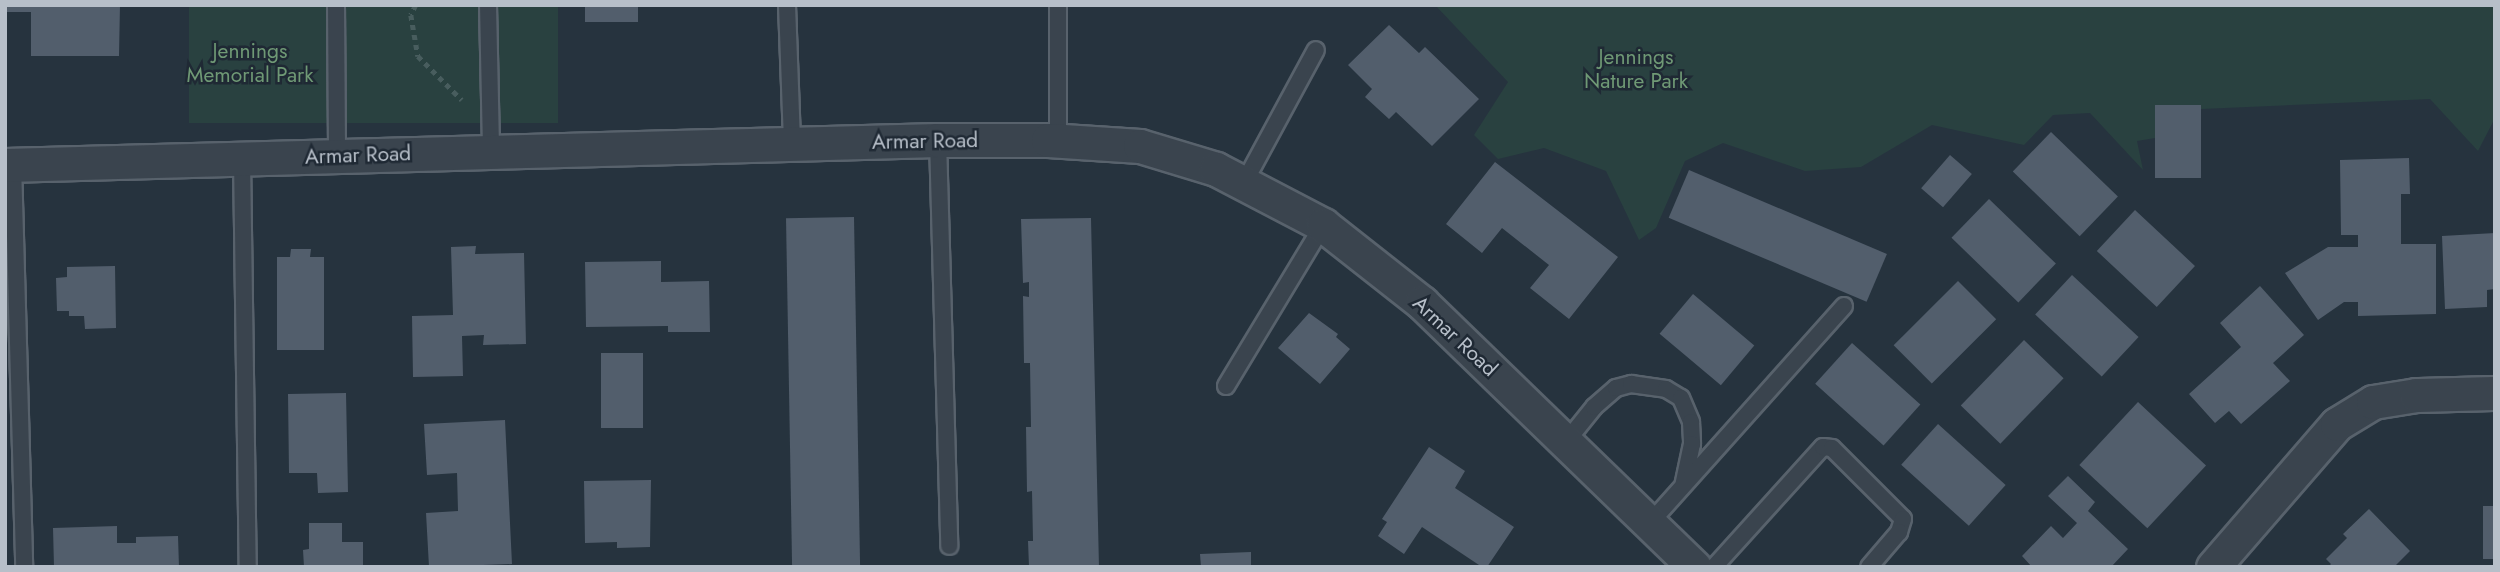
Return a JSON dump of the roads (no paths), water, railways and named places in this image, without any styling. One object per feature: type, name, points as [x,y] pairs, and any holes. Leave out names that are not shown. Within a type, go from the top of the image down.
[{"type":"street","name":"Armar Road","points":[[9,165],[938,140],[1058,141],[1140,146],[1216,169],[1323,225],[1422,303],[1694,567]]},
{"type":"street","points":[[2213,567],[2337,425],[2364,407],[2373,402],[2416,395],[2495,393]]},
{"type":"lane","points":[[336,5],[337,156]]},
{"type":"lane","points":[[488,5],[491,152]]},
{"type":"lane","points":[[787,5],[792,143]]},
{"type":"lane","points":[[1058,5],[1058,141]]},
{"type":"lane","points":[[1244,183],[1316,50]]},
{"type":"lane","points":[[938,140],[949,546]]},
{"type":"lane","points":[[242,158],[248,567]]},
{"type":"lane","points":[[9,165],[24,567]]},
{"type":"lane","points":[[1226,386],[1323,225]]},
{"type":"lane","points":[[1650,523],[1844,306]]},
{"type":"lane","points":[[1566,442],[1594,407],[1616,388],[1631,384],[1666,389],[1681,398],[1691,422],[1692,444],[1684,486]]},
{"type":"lane","points":[[1714,567],[1823,447],[1832,448],[1903,519],[1899,531],[1869,567]]},
{"type":"park label","name":"Jennings Memorial Park","points":[[250,63]]},
{"type":"park label","name":"Jennings Nature Park","points":[[1636,69]]}]
